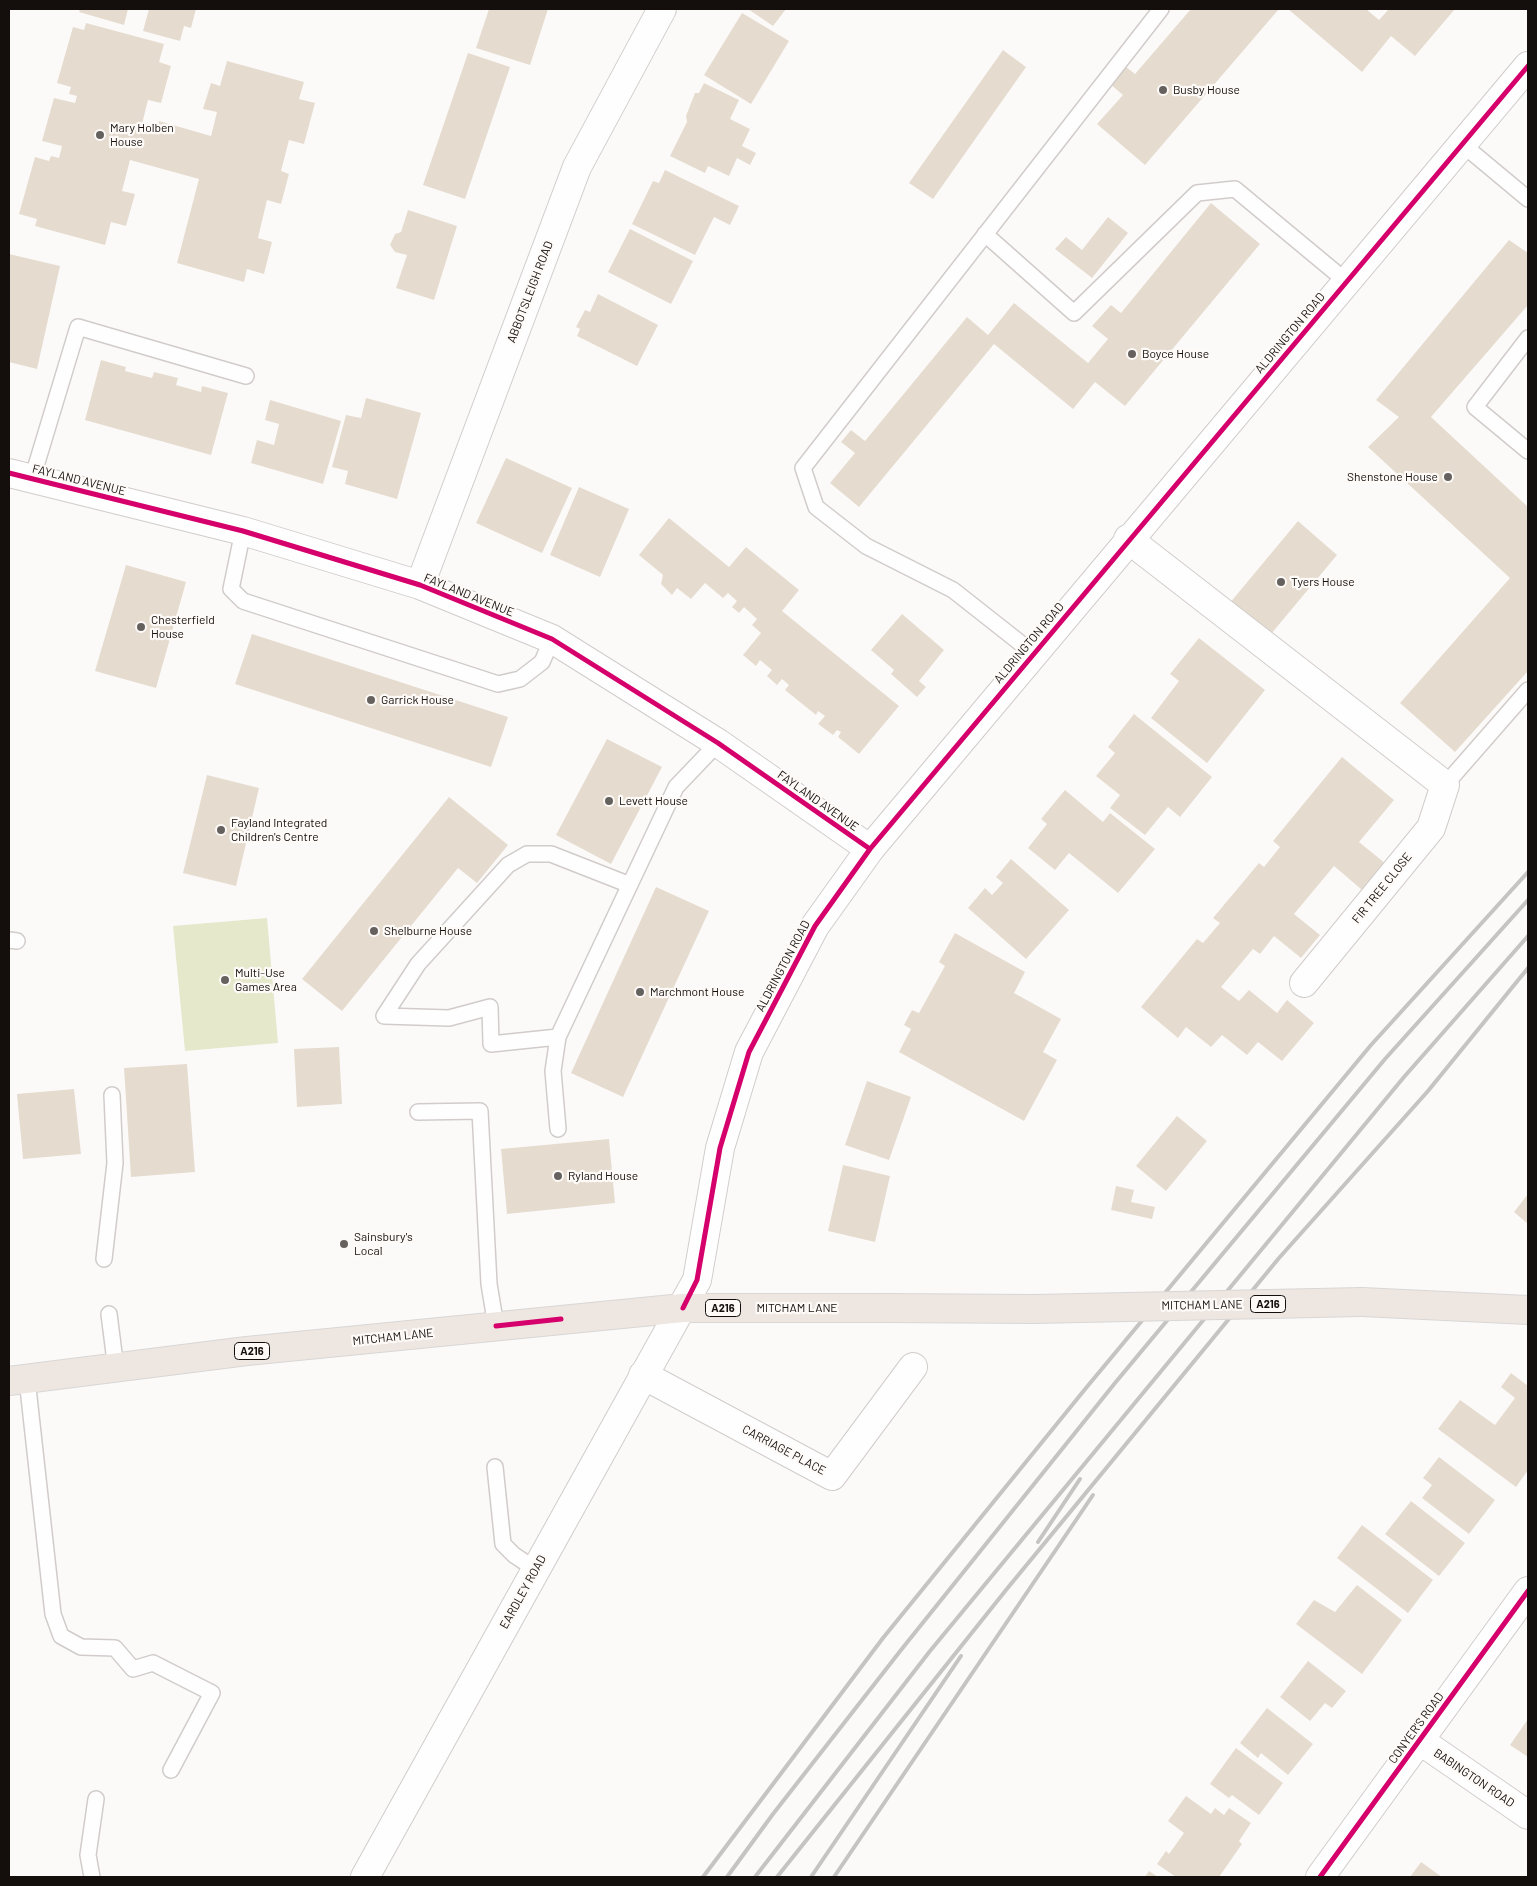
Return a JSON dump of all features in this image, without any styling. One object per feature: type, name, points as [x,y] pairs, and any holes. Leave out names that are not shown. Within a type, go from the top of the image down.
[{"type":"main road","name":"MITCHAM LANE","points":[[18,1380],[248,1351],[683,1308],[1034,1309],[1362,1302],[1528,1310]]},
{"type":"street","name":"ABBOTSLEIGH ROAD","points":[[420,585],[578,167],[662,9]]},
{"type":"street","name":"ALDRINGTON ROAD","points":[[683,1308],[697,1280],[720,1148],[749,1052],[815,926],[870,849],[1128,539],[1528,66]]},
{"type":"street","name":"FAYLAND AVENUE","points":[[20,476],[243,531],[420,585],[552,639],[718,742],[870,849]]},
{"type":"street","points":[[1128,539],[1445,785]]},
{"type":"street","name":"FIR TREE CLOSE","points":[[1304,984],[1432,828],[1445,785]]},
{"type":"street","name":"EARDLEY ROAD","points":[[365,1877],[643,1374],[683,1308]]},
{"type":"street","name":"CARRIAGE PLACE","points":[[643,1374],[832,1476],[913,1367]]},
{"type":"street","name":"CONYER'S ROAD","points":[[1320,1877],[1528,1591]]},
{"type":"street","name":"BABINGTON ROAD","points":[[1419,1740],[1528,1815]]},
{"type":"lane","points":[[1034,653],[954,590],[866,546],[816,507],[803,468],[1160,9]]},
{"type":"lane","points":[[1462,144],[1528,199]]},
{"type":"lane","points":[[985,234],[1074,313],[1197,193],[1234,189],[1346,282]]},
{"type":"lane","points":[[20,476],[78,327],[246,376]]},
{"type":"lane","points":[[1528,338],[1475,407],[1528,451]]},
{"type":"lane","points":[[243,531],[231,589],[243,601],[498,684],[520,679],[542,662],[552,639]]},
{"type":"lane","points":[[1445,785],[1528,690]]},
{"type":"lane","points":[[558,1129],[553,1070],[558,1037],[676,787],[718,742]]},
{"type":"lane","points":[[558,1037],[491,1044],[490,1007],[449,1018],[384,1016],[418,964],[508,865],[527,854],[550,854],[630,885]]},
{"type":"lane","points":[[104,1259],[115,1163],[112,1095]]},
{"type":"lane","points":[[418,1112],[480,1111],[490,1284],[496,1326]]},
{"type":"lane","points":[[109,1314],[116,1368]]},
{"type":"lane","points":[[18,1380],[52,1614],[60,1636],[81,1647],[115,1648],[133,1669],[154,1663],[212,1693],[171,1770]]},
{"type":"lane","points":[[495,1468],[503,1544],[514,1555],[536,1570]]},
{"type":"lane","points":[[92,1877],[88,1855],[96,1799]]},
{"type":"green space","name":"Multi-Use Games Area","points":[[267,918],[278,1043],[185,1051],[173,926]]},
{"type":"building","points":[[80,9],[128,9],[124,25],[79,12]]},
{"type":"building","points":[[149,9],[196,9],[191,28],[184,26],[180,41],[143,31]]},
{"type":"building","points":[[489,9],[548,9],[530,65],[476,48]]},
{"type":"building","points":[[748,9],[786,9],[773,26]]},
{"type":"building","name":"Busby House","points":[[1191,9],[1279,9],[1145,165],[1097,124],[1123,95],[1110,84],[1125,66],[1135,74]]},
{"type":"building","points":[[1288,9],[1366,9],[1379,20],[1389,9],[1455,9],[1415,56],[1391,36],[1362,72]]},
{"type":"building","points":[[742,13],[789,41],[751,104],[704,75]]},
{"type":"building","points":[[86,23],[164,44],[159,62],[171,66],[161,103],[148,100],[142,124],[158,128],[159,121],[211,136],[217,112],[203,109],[211,83],[220,86],[227,61],[304,82],[299,99],[315,103],[304,144],[289,140],[281,171],[289,174],[281,204],[267,200],[258,238],[272,242],[264,274],[247,269],[244,282],[177,263],[199,179],[130,160],[122,191],[135,194],[126,226],[111,222],[105,245],[35,226],[37,219],[19,214],[35,157],[49,161],[51,156],[59,158],[62,146],[42,141],[54,98],[75,103],[77,96],[69,94],[71,87],[57,83],[73,27],[84,30]]},
{"type":"building","points":[[1003,50],[1026,67],[933,199],[909,183]]},
{"type":"building","points":[[468,53],[510,67],[465,199],[423,185]]},
{"type":"building","points":[[704,83],[739,100],[730,119],[750,129],[742,146],[756,153],[750,165],[737,158],[729,176],[708,166],[705,173],[670,156],[687,122],[686,116],[695,93],[699,93]]},
{"type":"building","points":[[665,170],[739,206],[730,225],[714,217],[695,255],[632,224],[653,181],[659,183]]},
{"type":"building","name":"Boyce House","points":[[1211,203],[1260,244],[1125,406],[1095,382],[1073,409],[994,344],[859,507],[830,483],[855,453],[841,442],[851,430],[865,441],[967,317],[988,335],[1014,303],[1088,363],[1108,339],[1092,326],[1111,305],[1121,313]]},
{"type":"building","points":[[408,210],[457,226],[434,300],[396,288],[407,255],[395,252],[390,245],[395,234],[401,232]]},
{"type":"building","points":[[1108,217],[1128,233],[1092,278],[1055,249],[1066,237],[1082,250]]},
{"type":"building","points":[[630,229],[693,261],[671,304],[608,272]]},
{"type":"building","name":"Shenstone House","points":[[1509,240],[1528,253],[1528,305],[1431,417],[1528,507],[1528,671],[1455,752],[1400,703],[1510,578],[1368,447],[1399,417],[1376,400]]},
{"type":"building","points":[[9,254],[60,266],[37,369],[9,362]]},
{"type":"building","points":[[598,294],[658,325],[637,366],[577,336],[580,329],[576,327],[585,310],[590,312]]},
{"type":"building","points":[[101,360],[126,367],[125,371],[152,378],[154,372],[178,378],[176,385],[201,392],[202,386],[228,393],[211,455],[85,420]]},
{"type":"building","points":[[366,398],[421,413],[397,499],[345,484],[348,471],[332,467],[346,415],[361,418]]},
{"type":"building","points":[[270,400],[341,421],[323,484],[251,463],[257,440],[274,445],[279,424],[265,420]]},
{"type":"building","points":[[506,458],[572,488],[542,553],[476,523]]},
{"type":"building","points":[[579,487],[629,509],[600,577],[550,555]]},
{"type":"building","points":[[669,518],[729,567],[746,547],[799,590],[782,611],[899,706],[859,754],[838,737],[841,732],[837,730],[833,735],[818,724],[825,716],[818,711],[816,715],[785,690],[789,685],[782,679],[777,685],[767,676],[772,670],[760,660],[756,666],[743,655],[761,633],[752,625],[757,619],[744,607],[739,613],[732,607],[737,601],[728,593],[723,598],[705,583],[691,599],[677,588],[672,595],[661,584],[663,575],[639,555]]},
{"type":"building","name":"Tyers House","points":[[1298,521],[1337,555],[1266,640],[1224,610]]},
{"type":"building","name":"Chesterfield House","points":[[126,565],[186,582],[156,688],[95,671]]},
{"type":"building","points":[[902,614],[944,650],[919,681],[926,687],[917,697],[891,674],[894,670],[871,650]]},
{"type":"building","name":"Garrick House","points":[[252,634],[508,717],[491,767],[235,684]]},
{"type":"building","points":[[1199,638],[1265,690],[1207,763],[1151,718],[1179,681],[1170,674]]},
{"type":"building","points":[[1134,714],[1212,777],[1180,817],[1168,807],[1145,835],[1110,808],[1120,795],[1096,776],[1115,753],[1108,747]]},
{"type":"building","name":"Levett House","points":[[607,739],[662,767],[611,864],[556,835]]},
{"type":"building","points":[[1342,757],[1394,800],[1359,842],[1391,868],[1368,895],[1334,866],[1294,914],[1320,935],[1301,958],[1274,936],[1260,954],[1253,949],[1221,987],[1239,1001],[1249,990],[1277,1013],[1287,1000],[1314,1023],[1282,1061],[1258,1042],[1247,1055],[1222,1035],[1211,1047],[1186,1027],[1178,1038],[1141,1007],[1197,939],[1203,943],[1220,923],[1213,918],[1259,863],[1264,867],[1280,847],[1273,841]]},
{"type":"building","name":"Fayland Integrated Children's Centre","points":[[207,775],[259,788],[236,886],[183,873]]},
{"type":"building","points":[[1065,790],[1103,822],[1110,813],[1155,849],[1118,893],[1069,853],[1055,870],[1028,848],[1047,824],[1041,819]]},
{"type":"building","name":"Shelburne House","points":[[449,797],[508,845],[477,883],[458,868],[342,1011],[302,979]]},
{"type":"building","points":[[1011,859],[1069,910],[1026,959],[968,908],[985,888],[992,895],[1003,883],[996,877]]},
{"type":"building","name":"Marchmont House","points":[[656,887],[709,911],[623,1097],[571,1073]]},
{"type":"building","points":[[955,933],[1025,972],[1014,993],[1061,1019],[1043,1052],[1057,1060],[1024,1121],[899,1052],[911,1029],[904,1025],[912,1010],[919,1013],[945,966],[939,962]]},
{"type":"building","points":[[339,1047],[342,1104],[297,1107],[294,1049]]},
{"type":"building","points":[[187,1064],[195,1172],[131,1177],[124,1068]]},
{"type":"building","points":[[867,1081],[911,1097],[889,1160],[845,1145]]},
{"type":"building","points":[[74,1089],[81,1154],[23,1159],[17,1094]]},
{"type":"building","points":[[1177,1116],[1207,1141],[1166,1191],[1136,1166]]},
{"type":"building","name":"Ryland House","points":[[609,1139],[615,1203],[507,1214],[501,1149]]},
{"type":"building","points":[[843,1165],[890,1176],[875,1242],[828,1231]]},
{"type":"building","points":[[1116,1186],[1134,1190],[1131,1202],[1155,1207],[1152,1219],[1111,1210]]},
{"type":"building","points":[[1528,1194],[1528,1224],[1514,1212]]},
{"type":"building","points":[[1511,1373],[1528,1386],[1528,1470],[1516,1487],[1438,1429],[1460,1400],[1495,1425],[1515,1398],[1501,1387]]},
{"type":"building","points":[[1439,1457],[1495,1500],[1469,1534],[1422,1498],[1432,1485],[1423,1478]]},
{"type":"building","points":[[1411,1501],[1465,1543],[1439,1576],[1385,1534]]},
{"type":"building","points":[[1362,1525],[1433,1580],[1408,1613],[1337,1558]]},
{"type":"building","points":[[1357,1585],[1402,1620],[1362,1674],[1296,1624],[1314,1600],[1335,1612]]},
{"type":"building","points":[[1308,1661],[1346,1691],[1332,1708],[1325,1703],[1310,1721],[1280,1697]]},
{"type":"building","points":[[1267,1708],[1313,1744],[1288,1775],[1261,1753],[1258,1758],[1240,1743]]},
{"type":"building","points":[[1528,1719],[1528,1757],[1510,1745]]},
{"type":"building","points":[[1236,1748],[1283,1783],[1259,1815],[1232,1795],[1229,1798],[1210,1784]]},
{"type":"building","points":[[1186,1796],[1211,1814],[1215,1808],[1224,1815],[1229,1808],[1251,1823],[1239,1841],[1242,1844],[1219,1877],[1176,1877],[1157,1864],[1166,1851],[1169,1854],[1184,1833],[1168,1821]]},
{"type":"building","points":[[1421,1862],[1442,1877],[1410,1877]]},
{"type":"building","points":[[1149,1871],[1158,1877],[1145,1877]]},
{"type":"railway","points":[[703,1877],[883,1638],[1086,1388],[1371,1045],[1528,872]]},
{"type":"railway","points":[[727,1877],[773,1814],[901,1650],[1115,1383],[1385,1059],[1528,900]]},
{"type":"railway","points":[[755,1877],[930,1651],[1404,1077],[1528,936]]},
{"type":"railway","points":[[777,1877],[1006,1590],[1279,1258],[1428,1091],[1528,968]]},
{"type":"railway","points":[[1038,1542],[1080,1479]]},
{"type":"railway","points":[[834,1877],[1093,1495]]},
{"type":"railway","points":[[811,1877],[961,1656]]},
{"type":"cycle path","points":[[683,1308],[697,1280],[720,1148],[749,1052],[815,926],[870,849],[1528,66]]},
{"type":"cycle path","points":[[9,473],[243,531],[420,585],[552,639],[718,743],[870,849]]},
{"type":"cycle path","points":[[496,1326],[561,1319]]},
{"type":"cycle path","points":[[1320,1877],[1528,1591]]},
{"type":"place","name":"Busby House","points":[[1163,90]]},
{"type":"place","name":"Mary Holben House","points":[[100,135]]},
{"type":"place","name":"Boyce House","points":[[1132,354]]},
{"type":"place","name":"Shenstone House","points":[[1448,477]]},
{"type":"place","name":"Tyers House","points":[[1281,582]]},
{"type":"place","name":"Chesterfield House","points":[[141,627]]},
{"type":"place","name":"Garrick House","points":[[371,700]]},
{"type":"place","name":"Levett House","points":[[609,801]]},
{"type":"place","name":"Fayland Integrated Children's Centre","points":[[221,830]]},
{"type":"place","name":"Shelburne House","points":[[374,931]]},
{"type":"place","name":"Multi-Use Games Area","points":[[225,980]]},
{"type":"place","name":"Marchmont House","points":[[640,992]]},
{"type":"place","name":"Ryland House","points":[[558,1176]]},
{"type":"place","name":"Sainsbury's Local","points":[[344,1244]]}]
